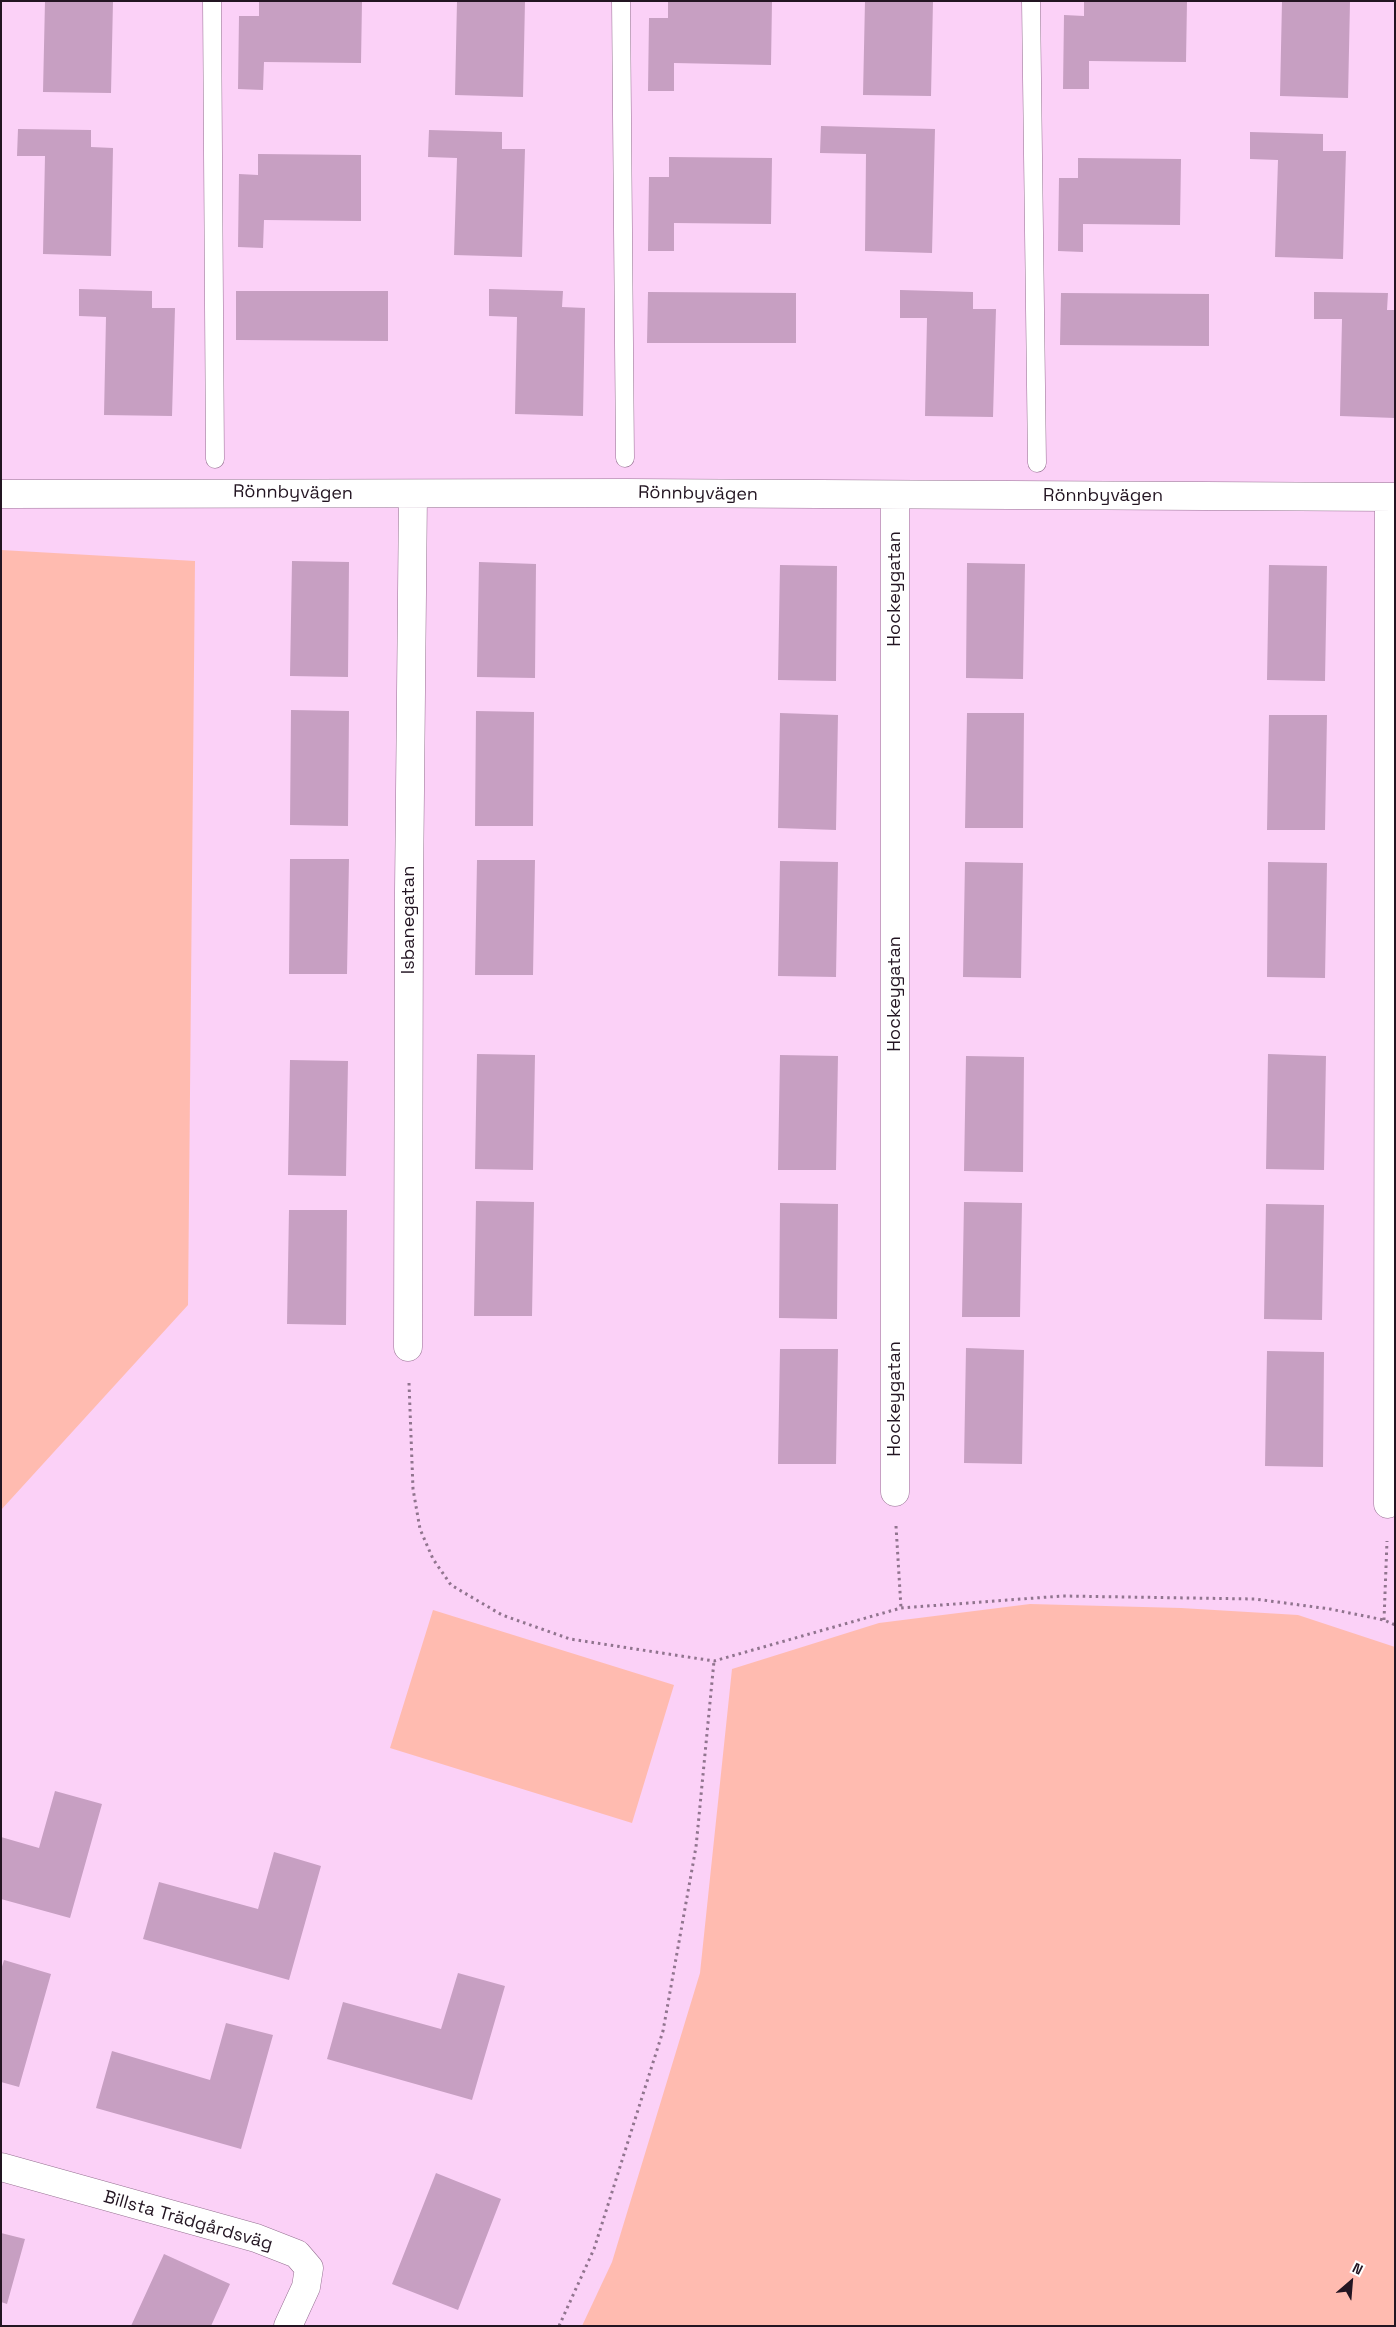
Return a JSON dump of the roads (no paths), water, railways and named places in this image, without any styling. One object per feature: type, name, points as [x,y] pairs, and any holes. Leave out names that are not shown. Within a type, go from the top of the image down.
[{"type":"street","name":"Rönnbyvägen","points":[[1,494],[627,493],[895,496],[1392,497]]},
{"type":"street","name":"Isbanegatan","points":[[408,1347],[409,890],[413,494]]},
{"type":"street","name":"Hockeygatan","points":[[895,496],[895,1492]]},
{"type":"street","points":[[1388,1504],[1392,497]]},
{"type":"street","name":"Billsta Trädgårdsväg","points":[[1,2167],[256,2238],[296,2254],[309,2268],[306,2287],[288,2326]]},
{"type":"lane","points":[[212,1],[215,459]]},
{"type":"lane","points":[[622,1],[626,458]]},
{"type":"lane","points":[[1031,1],[1037,463]]}]
